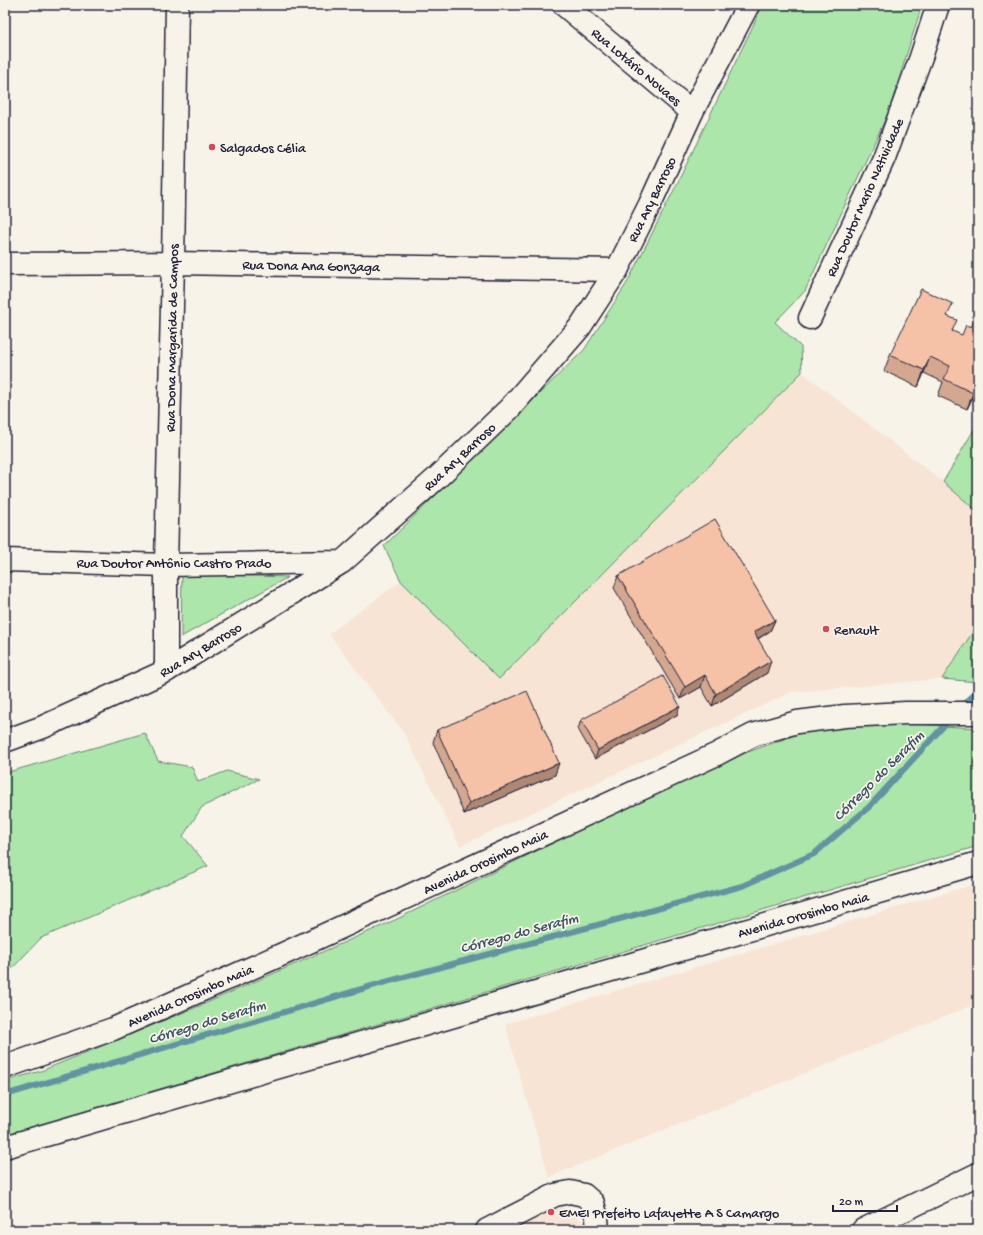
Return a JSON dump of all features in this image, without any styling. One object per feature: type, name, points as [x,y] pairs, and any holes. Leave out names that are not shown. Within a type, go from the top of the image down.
[{"type":"main road","name":"Rua Dona Margarida de Campos","points":[[166,671],[166,565],[173,263],[176,5]]},
{"type":"main road","name":"Rua Lotário Novaes","points":[[564,5],[692,112]]},
{"type":"main road","name":"Rua Ary Barroso","points":[[5,741],[43,727],[166,671],[342,562],[439,476],[510,408],[580,327],[617,270],[650,204],[692,112],[748,5]]},
{"type":"main road","name":"Rua Doutor Mario Natividade","points":[[810,318],[884,158],[921,57],[938,5]]},
{"type":"main road","name":"Rua Dona Ana Gonzaga","points":[[5,264],[173,263],[617,270]]},
{"type":"main road","name":"Rua Doutor Antônio Castro Prado","points":[[5,560],[166,565],[342,562]]},
{"type":"main road","name":"Avenida Orosimbo Maia","points":[[5,1067],[113,1029],[197,992],[717,754],[753,735],[797,722],[845,716],[978,712]]},
{"type":"main road","name":"Avenida Orosimbo Maia","points":[[5,1147],[978,863]]},
{"type":"main road","points":[[863,1230],[978,1174]]},
{"type":"main road","points":[[487,1230],[555,1195],[570,1192],[584,1195],[593,1204],[597,1218],[598,1230]]},
{"type":"shaded area","points":[[802,372],[943,482],[978,512],[978,624],[942,679],[792,692],[460,846],[404,733],[329,634],[401,581],[499,679]]},
{"type":"shaded area","points":[[978,883],[978,1003],[549,1177],[505,1024]]},
{"type":"shaded area","name":"EMEI Prefeito Lafayette A S Camargo","points":[[552,1201],[584,1223],[585,1230],[507,1230]]},
{"type":"green space","points":[[763,5],[922,5],[889,111],[805,291],[775,322],[801,347],[802,372],[499,679],[401,581],[384,546],[584,350],[627,283],[676,186]]},
{"type":"green space","points":[[978,423],[978,512],[943,482]]},
{"type":"green space","points":[[182,574],[288,577],[181,637]]},
{"type":"green space","points":[[978,624],[978,682],[942,679]]},
{"type":"green space","points":[[888,722],[978,728],[978,846],[5,1135],[5,1081],[41,1071],[204,1004],[395,920],[602,819],[745,753],[818,727]]},
{"type":"green space","points":[[145,733],[158,761],[192,767],[198,782],[227,771],[259,779],[202,807],[183,836],[208,866],[41,938],[5,976],[5,773]]},
{"type":"building","points":[[921,289],[953,304],[947,316],[957,320],[952,331],[962,335],[966,325],[971,327],[976,316],[978,317],[978,382],[973,393],[944,379],[950,366],[930,357],[924,370],[890,355]]},
{"type":"building","points":[[715,519],[775,620],[754,632],[771,661],[716,694],[705,675],[685,687],[618,576]]},
{"type":"building","points":[[663,676],[680,706],[598,750],[581,720]]},
{"type":"building","points":[[527,691],[559,763],[469,803],[437,730]]},
{"type":"waterway","name":"Córrego do Serafim","points":[[962,707],[978,690]]},
{"type":"waterway","name":"Córrego do Serafim","points":[[5,1095],[382,983],[742,886],[814,854],[869,807],[951,718]]},
{"type":"place","name":"Salgados Célia","points":[[212,147]]},
{"type":"place","name":"Renault","points":[[826,629]]},
{"type":"place","name":"EMEI Prefeito Lafayette A S Camargo","points":[[551,1212]]}]
